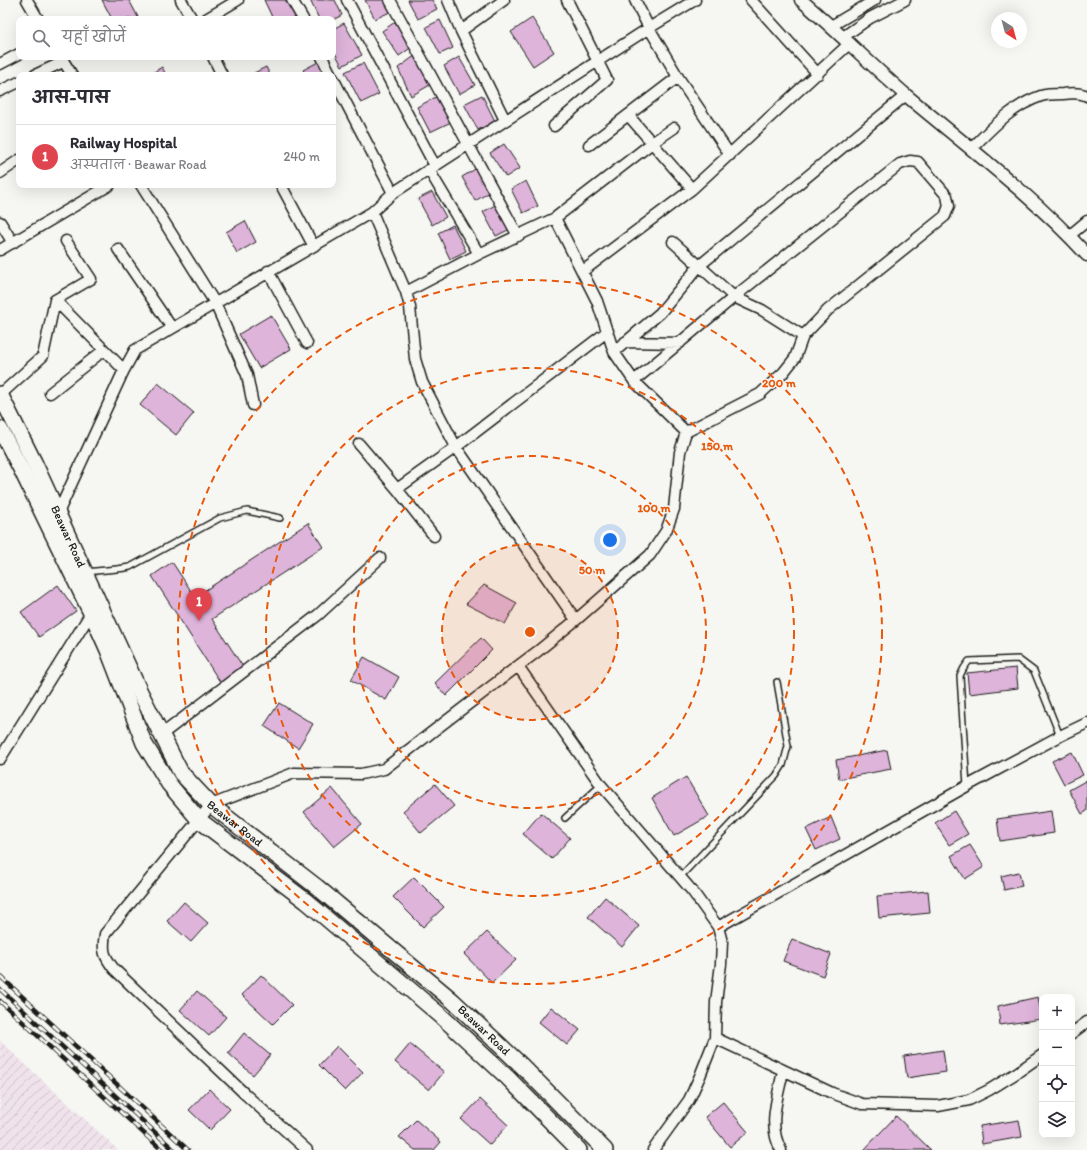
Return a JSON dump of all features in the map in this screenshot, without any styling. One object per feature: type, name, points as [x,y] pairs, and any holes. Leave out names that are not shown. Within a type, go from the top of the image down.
[{"type":"main road","name":"Beawar Road","points":[[0,395],[22,436],[52,518]]},
{"type":"main road","name":"Beawar Road","points":[[0,429],[52,518],[78,573],[95,614],[181,773],[211,805],[317,886],[452,1001],[521,1065],[605,1150]]},
{"type":"main road","name":"Beawar Road","points":[[114,648],[144,743],[169,784],[199,820],[306,901],[440,1015],[508,1078],[579,1150]]},
{"type":"street","points":[[27,0],[36,16]]},
{"type":"street","points":[[181,0],[190,16]]},
{"type":"street","points":[[211,16],[238,0]]},
{"type":"street","points":[[292,0],[301,16]]},
{"type":"street","points":[[347,0],[432,168],[479,254]]},
{"type":"street","points":[[390,0],[518,236]]},
{"type":"street","points":[[448,0],[461,31],[505,120]]},
{"type":"street","points":[[461,31],[504,0]]},
{"type":"street","points":[[554,126],[606,80],[567,0]]},
{"type":"street","points":[[635,0],[649,28],[678,77],[730,155]]},
{"type":"street","points":[[52,518],[135,350],[268,271],[372,212],[393,193],[596,61],[695,0]]},
{"type":"street","points":[[751,0],[818,74]]},
{"type":"street","points":[[801,0],[906,95],[972,148],[1069,236],[1087,255]]},
{"type":"street","points":[[831,26],[875,0]]},
{"type":"street","points":[[583,271],[692,189],[730,155],[818,74],[849,43],[855,27],[905,0]]},
{"type":"street","points":[[0,64],[16,56]]},
{"type":"street","points":[[40,72],[60,60]]},
{"type":"street","points":[[63,60],[70,72]]},
{"type":"street","points":[[214,60],[220,72]]},
{"type":"street","points":[[324,60],[330,72]]},
{"type":"street","points":[[589,145],[678,77]]},
{"type":"street","points":[[0,91],[16,83]]},
{"type":"street","points":[[336,84],[393,193]]},
{"type":"street","points":[[972,148],[1001,119],[1015,109],[1042,96],[1071,93],[1087,96]]},
{"type":"street","points":[[614,352],[660,313],[699,266],[906,95]]},
{"type":"street","points":[[628,115],[692,189]]},
{"type":"street","points":[[406,292],[479,254],[555,218],[652,142],[674,128]]},
{"type":"street","points":[[307,1150],[246,1095],[120,974],[105,957],[103,946],[105,934],[211,805],[294,773],[361,774],[384,769],[538,652],[576,620],[650,555],[666,530],[674,509],[680,452],[686,432],[760,394],[783,374],[795,358],[803,336],[828,310],[945,216],[949,206],[947,196],[918,162],[910,161],[900,164],[734,297],[634,381]]},
{"type":"street","points":[[0,172],[16,162]]},
{"type":"street","points":[[0,250],[105,188]]},
{"type":"street","points":[[143,188],[215,303],[247,375],[253,405]]},
{"type":"street","points":[[283,188],[313,245]]},
{"type":"street","points":[[372,212],[406,292],[410,307],[415,359],[422,382],[456,446],[576,620]]},
{"type":"street","points":[[555,218],[597,301],[614,352],[634,381],[686,432]]},
{"type":"street","points":[[1069,236],[1087,221]]},
{"type":"street","points":[[0,222],[12,243]]},
{"type":"street","points":[[0,395],[43,356],[55,300],[91,279],[66,241]]},
{"type":"street","points":[[673,242],[734,297],[762,310],[803,336]]},
{"type":"street","points":[[118,249],[172,328]]},
{"type":"street","points":[[268,271],[308,343]]},
{"type":"street","points":[[55,300],[124,370]]},
{"type":"street","points":[[397,489],[456,446],[606,327]]},
{"type":"street","points":[[625,342],[680,343]]},
{"type":"street","points":[[50,393],[104,350]]},
{"type":"street","points":[[359,444],[434,536]]},
{"type":"street","points":[[161,735],[318,616],[380,558]]},
{"type":"street","points":[[0,759],[95,614]]},
{"type":"street","points":[[518,666],[601,785],[693,892],[718,927],[722,942],[716,1002],[715,1038],[689,1100],[653,1150]]},
{"type":"street","points":[[718,927],[967,786],[1087,723]]},
{"type":"street","points":[[1075,1031],[1087,1022]]},
{"type":"street","points":[[715,1038],[832,1094],[862,1104],[938,1106],[969,1100],[1015,1074],[1039,1057]]},
{"type":"street","points":[[781,1150],[776,1143],[774,1113],[783,1071]]},
{"type":"lane","points":[[78,573],[130,567],[220,518],[247,511],[280,518]]},
{"type":"lane","points":[[967,786],[960,676],[969,661],[1018,658],[1027,664],[1034,671],[1060,736]]},
{"type":"lane","points":[[682,879],[776,776],[784,765],[788,746],[777,682]]},
{"type":"lane","points":[[565,818],[601,785]]},
{"type":"shaded area","points":[[0,1041],[118,1150],[0,1150]]},
{"type":"building","points":[[102,0],[129,0],[137,16],[110,16]]},
{"type":"building","points":[[264,0],[287,0],[295,16],[272,16]]},
{"type":"building","points":[[310,0],[335,0],[342,15],[336,18],[336,16],[318,16]]},
{"type":"building","points":[[365,0],[386,0],[392,11],[375,19]]},
{"type":"building","points":[[408,0],[432,0],[437,9],[418,19]]},
{"type":"building","points":[[532,18],[554,52],[533,66],[511,32]]},
{"type":"building","points":[[440,20],[453,48],[440,54],[426,27]]},
{"type":"building","points":[[395,22],[412,47],[399,56],[382,31]]},
{"type":"building","points":[[344,23],[362,55],[342,66],[336,55],[336,27]]},
{"type":"building","points":[[416,55],[430,85],[411,96],[398,68]]},
{"type":"building","points":[[459,57],[475,85],[459,94],[444,66]]},
{"type":"building","points":[[320,61],[326,72],[304,72],[303,70]]},
{"type":"building","points":[[363,63],[379,94],[361,103],[345,72]]},
{"type":"building","points":[[162,67],[164,72],[154,72]]},
{"type":"building","points":[[266,67],[268,72],[256,72]]},
{"type":"building","points":[[482,95],[495,121],[478,130],[464,104]]},
{"type":"building","points":[[438,96],[451,122],[430,132],[417,107]]},
{"type":"building","points":[[504,144],[520,168],[506,177],[490,153]]},
{"type":"building","points":[[477,168],[490,192],[475,201],[462,177]]},
{"type":"building","points":[[526,181],[538,206],[523,213],[511,189]]},
{"type":"building","points":[[432,192],[446,217],[432,225],[418,199]]},
{"type":"building","points":[[497,204],[510,229],[496,236],[483,212]]},
{"type":"building","points":[[245,221],[256,242],[237,253],[226,232]]},
{"type":"building","points":[[453,225],[466,251],[450,259],[438,233]]},
{"type":"building","points":[[271,315],[291,349],[259,368],[239,334]]},
{"type":"building","points":[[158,383],[194,413],[176,435],[140,405]]},
{"type":"building","points":[[308,523],[323,547],[212,619],[245,670],[222,685],[152,576],[172,562],[195,597]]},
{"type":"building","points":[[58,585],[76,611],[39,637],[21,612]]},
{"type":"building","points":[[484,585],[517,603],[505,624],[466,604]]},
{"type":"building","points":[[481,638],[492,650],[446,696],[435,683]]},
{"type":"building","points":[[364,657],[399,677],[386,700],[351,680]]},
{"type":"building","points":[[1016,668],[1018,688],[969,694],[967,673]]},
{"type":"building","points":[[279,703],[313,724],[298,748],[264,726]]},
{"type":"building","points":[[887,750],[891,769],[839,779],[836,760]]},
{"type":"building","points":[[1072,752],[1083,775],[1064,784],[1052,761]]},
{"type":"building","points":[[686,777],[709,816],[674,836],[652,798]]},
{"type":"building","points":[[1087,780],[1087,811],[1082,814],[1069,790]]},
{"type":"building","points":[[435,784],[454,806],[421,833],[403,811]]},
{"type":"building","points":[[332,788],[362,824],[334,847],[304,812]]},
{"type":"building","points":[[954,811],[968,834],[949,845],[935,823]]},
{"type":"building","points":[[1051,811],[1054,833],[1000,841],[997,819]]},
{"type":"building","points":[[541,813],[570,838],[552,859],[523,834]]},
{"type":"building","points":[[831,817],[840,839],[816,850],[806,829]]},
{"type":"building","points":[[970,845],[984,867],[965,879],[951,856]]},
{"type":"building","points":[[1019,872],[1022,886],[1004,890],[1001,876]]},
{"type":"building","points":[[414,877],[444,907],[423,927],[393,897]]},
{"type":"building","points":[[928,891],[930,913],[879,918],[877,896]]},
{"type":"building","points":[[605,897],[639,926],[622,947],[588,917]]},
{"type":"building","points":[[184,902],[208,923],[191,942],[167,921]]},
{"type":"building","points":[[487,932],[516,960],[492,983],[464,954]]},
{"type":"building","points":[[792,939],[831,954],[823,976],[783,961]]},
{"type":"building","points":[[261,975],[292,1005],[273,1024],[242,995]]},
{"type":"building","points":[[197,991],[226,1017],[209,1036],[180,1010]]},
{"type":"building","points":[[1038,997],[1039,1019],[1000,1025],[998,1006]]},
{"type":"building","points":[[551,1007],[580,1030],[567,1045],[539,1022]]},
{"type":"building","points":[[244,1033],[270,1055],[253,1075],[228,1053]]},
{"type":"building","points":[[410,1044],[444,1072],[429,1090],[395,1062]]},
{"type":"building","points":[[337,1046],[363,1072],[345,1091],[319,1065]]},
{"type":"building","points":[[943,1050],[946,1072],[907,1078],[904,1056]]},
{"type":"building","points":[[209,1089],[230,1109],[210,1130],[189,1110]]},
{"type":"building","points":[[480,1099],[508,1125],[490,1145],[461,1119]]},
{"type":"building","points":[[723,1102],[748,1132],[730,1147],[705,1117]]},
{"type":"building","points":[[896,1116],[931,1150],[864,1150]]},
{"type":"building","points":[[416,1120],[441,1142],[434,1150],[415,1150],[399,1137]]},
{"type":"building","points":[[1019,1120],[1022,1137],[982,1144],[980,1126]]},
{"type":"railway","points":[[0,976],[188,1150]]},
{"type":"railway","points":[[0,989],[174,1150]]},
{"type":"railway","points":[[0,1001],[162,1150]]},
{"type":"place","name":"Railway Hospital","points":[[199,621]]}]
